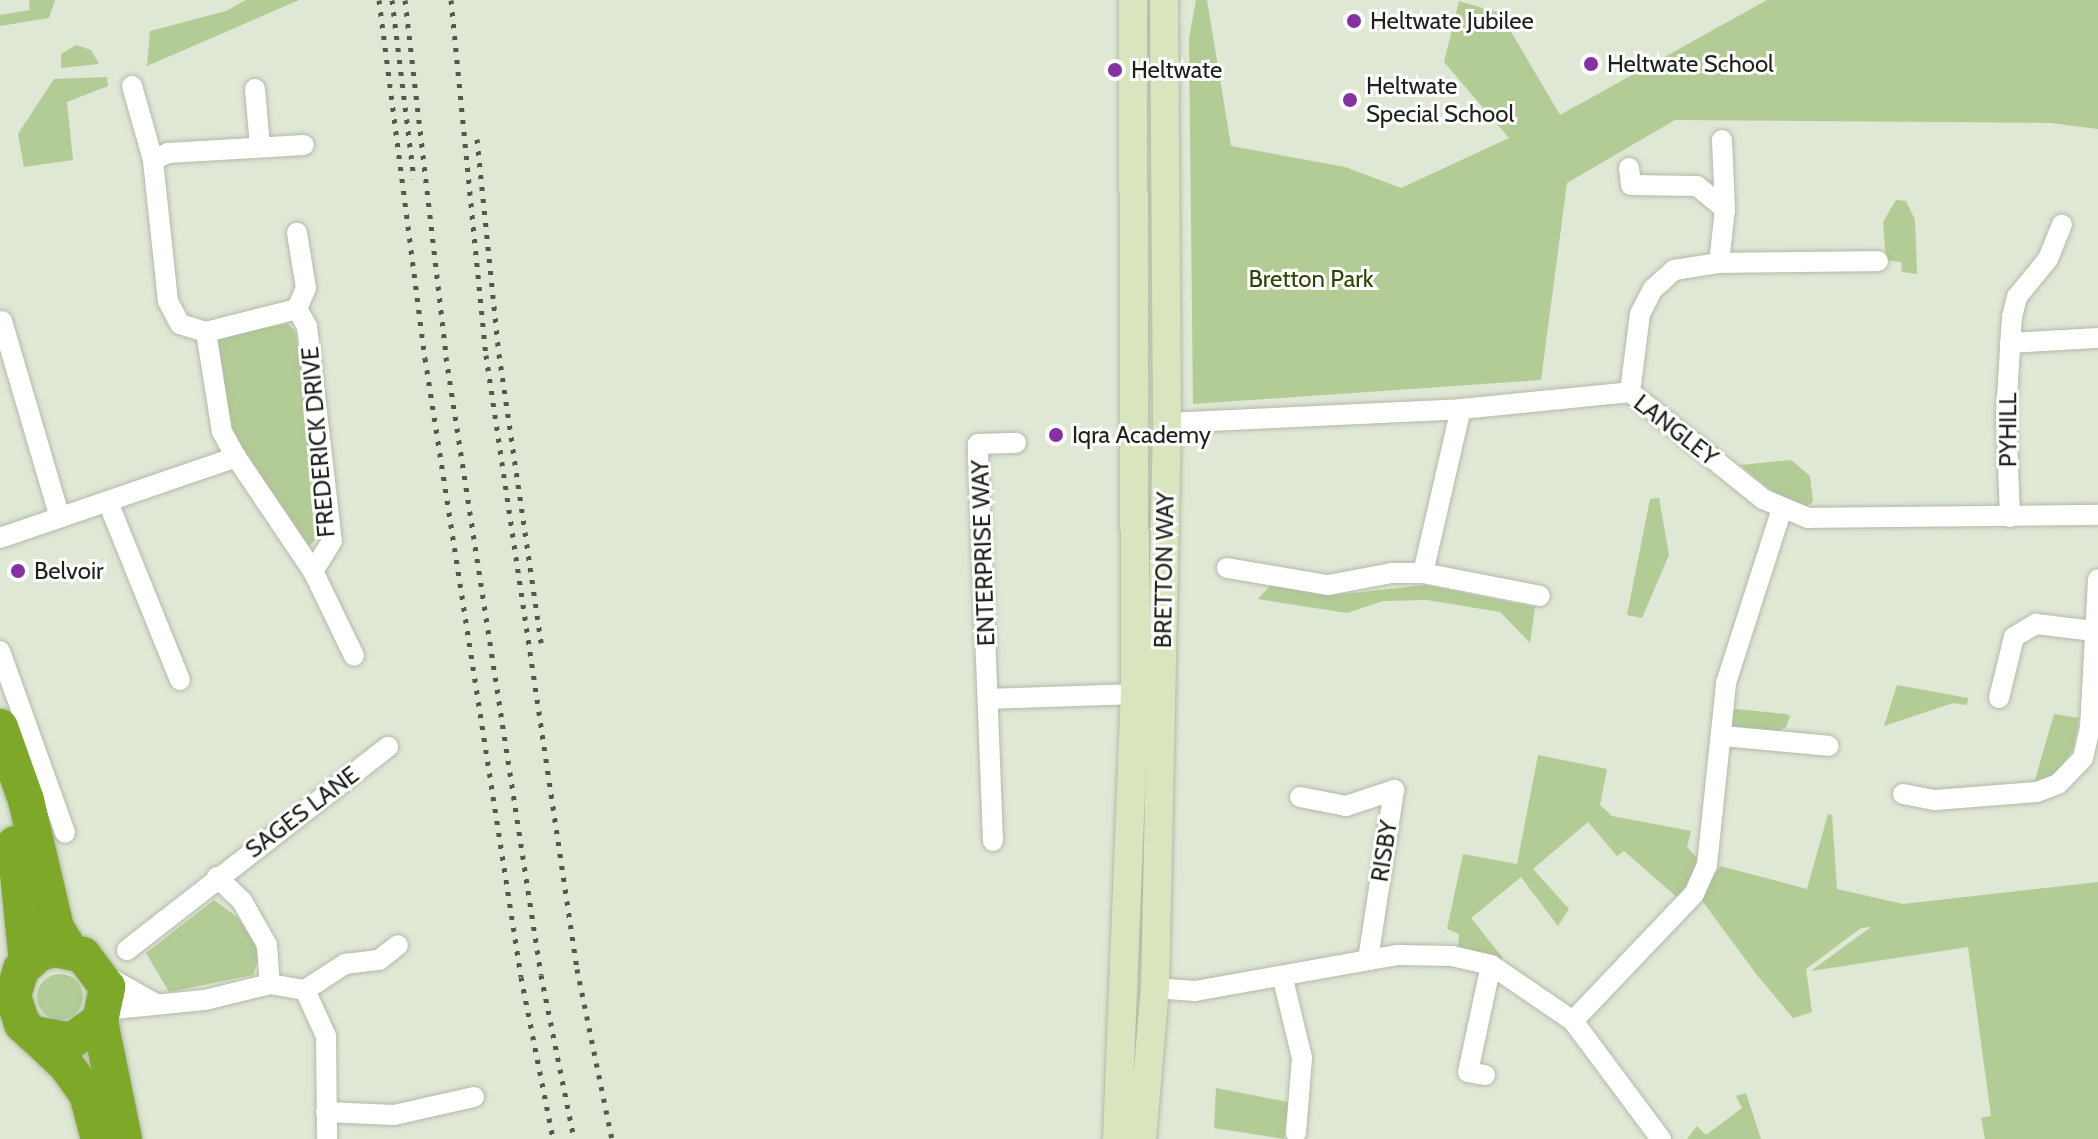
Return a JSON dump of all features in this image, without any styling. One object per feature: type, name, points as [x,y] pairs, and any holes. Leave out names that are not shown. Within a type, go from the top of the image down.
[{"type":"highway","points":[[0,727],[26,800],[56,928],[69,949]]},
{"type":"highway","points":[[0,779],[25,909],[16,967],[16,1013],[87,1094],[99,1139]]},
{"type":"highway","points":[[16,967],[39,953],[69,949],[114,961],[102,1016],[124,1139]]},
{"type":"highway","points":[[16,1013],[71,1041],[102,1016]]},
{"type":"street","name":"BRETTON WAY","points":[[1117,1139],[1135,694],[1133,0]]},
{"type":"street","name":"BRETTON WAY","points":[[1142,1139],[1155,988],[1167,423],[1164,0]]},
{"type":"street","points":[[132,86],[153,160],[151,182],[168,301],[180,324],[206,332],[297,309],[306,288],[297,233]]},
{"type":"street","points":[[255,89],[260,146]]},
{"type":"street","points":[[1719,263],[1725,209],[1722,140]]},
{"type":"street","points":[[153,160],[168,153],[304,145]]},
{"type":"street","points":[[1629,168],[1631,185],[1697,186],[1725,209]]},
{"type":"street","name":"PYHILL","points":[[2010,517],[2006,414],[2010,343],[2017,297],[2048,259],[2062,225]]},
{"type":"street","points":[[1630,392],[1640,314],[1653,289],[1674,270],[1719,263],[1878,261]]},
{"type":"street","name":"FREDERICK DRIVE","points":[[297,309],[307,326],[332,541],[313,571]]},
{"type":"street","points":[[2,321],[60,518]]},
{"type":"street","name":"FREDERICK DRIVE","points":[[206,332],[222,432],[313,571],[354,656]]},
{"type":"street","points":[[2010,343],[2098,338]]},
{"type":"street","name":"LANGLEY","points":[[1167,423],[1461,409],[1630,392],[1782,509],[1808,518],[2098,515]]},
{"type":"street","points":[[1423,573],[1461,409]]},
{"type":"street","name":"ENTERPRISE WAY","points":[[993,841],[978,444],[1016,443]]},
{"type":"street","points":[[0,538],[236,457]]},
{"type":"street","points":[[108,502],[180,680]]},
{"type":"street","points":[[1573,1021],[1694,894],[1709,854],[1726,683],[1782,509]]},
{"type":"street","points":[[1227,568],[1328,585],[1392,573],[1423,573],[1540,596]]},
{"type":"street","points":[[1903,794],[1935,800],[2018,796],[2058,784],[2083,758],[2090,728],[2098,579]]},
{"type":"street","points":[[1999,698],[2014,637],[2036,624],[2094,631]]},
{"type":"street","points":[[0,651],[65,833]]},
{"type":"street","points":[[988,699],[1135,694]]},
{"type":"street","points":[[1722,736],[1829,746]]},
{"type":"street","name":"SAGES LANE","points":[[114,961],[217,877],[388,747]]},
{"type":"street","name":"RISBY","points":[[1300,797],[1346,806],[1394,790],[1368,960]]},
{"type":"street","points":[[217,877],[242,901],[267,945],[270,984]]},
{"type":"street","points":[[102,1016],[154,1003],[205,1000],[270,984],[305,990],[345,964],[379,960],[398,945]]},
{"type":"street","points":[[1155,988],[1195,991],[1283,979],[1368,960],[1452,956],[1491,965],[1573,1021],[1661,1139]]},
{"type":"street","points":[[114,961],[154,1003]]},
{"type":"street","points":[[1485,1075],[1468,1072],[1491,965]]},
{"type":"street","points":[[1283,979],[1302,1058],[1296,1133]]},
{"type":"street","points":[[305,990],[326,1036],[327,1139]]},
{"type":"street","points":[[326,1112],[394,1115],[474,1097]]},
{"type":"green space","points":[[29,0],[55,0],[49,18],[0,26],[0,15],[30,10]]},
{"type":"green space","points":[[246,0],[299,0],[147,66],[150,31],[226,11]]},
{"type":"green space","name":"Bretton Park","points":[[1196,0],[1207,0],[1231,146],[1345,167],[1401,188],[1509,138],[1444,62],[1459,1],[1500,13],[1560,115],[1767,0],[2098,0],[2098,129],[2051,123],[1675,120],[1567,183],[1541,380],[1193,404],[1189,39]]},
{"type":"green space","points":[[76,45],[91,50],[99,64],[61,68],[61,54]]},
{"type":"green space","points":[[107,77],[108,86],[67,102],[73,160],[24,167],[18,134],[54,79]]},
{"type":"green space","points":[[1896,200],[1906,201],[1915,220],[1917,274],[1902,272],[1901,262],[1886,260],[1883,222]]},
{"type":"green space","points":[[288,324],[295,331],[300,356],[324,532],[309,546],[231,431],[215,341],[226,334]]},
{"type":"green space","points":[[1791,460],[1810,476],[1813,502],[1805,507],[1772,491],[1740,465]]},
{"type":"green space","points":[[1659,498],[1669,555],[1642,618],[1627,615],[1650,499]]},
{"type":"green space","points":[[1271,585],[1335,595],[1425,585],[1535,607],[1530,643],[1500,612],[1427,600],[1383,601],[1347,613],[1258,599]]},
{"type":"green space","points":[[1897,685],[1968,698],[1967,705],[1953,703],[1884,726]]},
{"type":"green space","points":[[1727,708],[1790,716],[1786,727],[1773,734],[1733,727]]},
{"type":"green space","points":[[2054,714],[2079,718],[2073,750],[2055,774],[2033,787]]},
{"type":"green space","points":[[1538,755],[1607,769],[1600,805],[1612,816],[1691,831],[1687,847],[1697,858],[1696,876],[1678,898],[1624,851],[1617,856],[1588,822],[1533,869],[1569,909],[1558,926],[1521,877],[1471,918],[1503,958],[1499,962],[1458,949],[1459,934],[1447,929],[1463,854],[1517,864]]},
{"type":"green space","points":[[1828,814],[1832,815],[1837,889],[1903,904],[2098,882],[2098,1139],[1985,1139],[1981,1118],[1991,1116],[1968,947],[1811,971],[1871,927],[1861,928],[1806,969],[1812,1012],[1793,1018],[1757,975],[1700,898],[1720,866],[1807,889]]},
{"type":"green space","points":[[214,900],[237,917],[254,941],[259,958],[253,975],[169,992],[146,953]]},
{"type":"green space","points":[[60,974],[76,981],[83,997],[76,1013],[60,1020],[44,1013],[37,997],[44,981]]},
{"type":"green space","points":[[1216,1088],[1288,1102],[1284,1139],[1214,1128]]},
{"type":"green space","points":[[1746,1093],[1761,1139],[1687,1139],[1697,1126],[1706,1135],[1742,1108],[1736,1096]]},
{"type":"railway","points":[[379,0],[425,358],[521,977],[553,1139]]},
{"type":"railway","points":[[392,0],[414,179]]},
{"type":"railway","points":[[405,0],[446,357],[541,975],[574,1139]]},
{"type":"railway","points":[[451,0],[486,355],[577,969],[612,1139]]},
{"type":"railway","points":[[477,139],[499,354],[541,643]]},
{"type":"place","name":"Heltwate Jubilee","points":[[1354,21]]},
{"type":"place","name":"Heltwate School","points":[[1591,64]]},
{"type":"place","name":"Heltwate","points":[[1115,70]]},
{"type":"place","name":"Heltwate Special School","points":[[1350,100]]},
{"type":"place","name":"Iqra Academy","points":[[1056,435]]},
{"type":"place","name":"Belvoir","points":[[18,571]]}]
